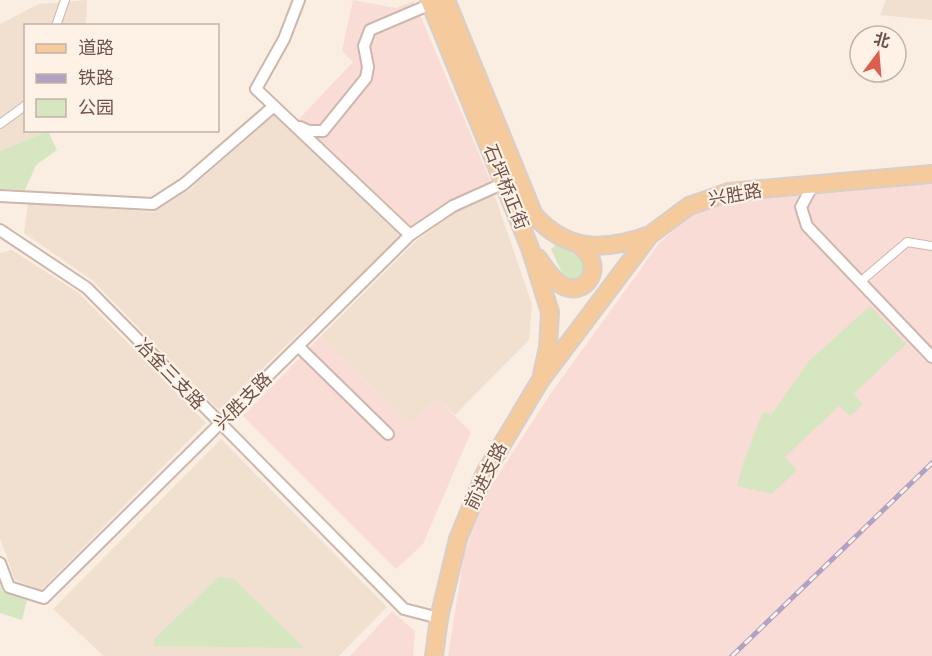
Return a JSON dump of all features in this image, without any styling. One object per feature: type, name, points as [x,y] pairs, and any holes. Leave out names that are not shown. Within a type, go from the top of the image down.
[{"type":"main road","name":"石坪桥正街","points":[[435,1],[530,248],[550,312],[548,347],[540,381]]},
{"type":"main road","name":"石坪桥正街","points":[[435,1],[529,206],[548,228],[571,240],[600,248],[627,243],[650,235]]},
{"type":"main road","name":"兴胜路","points":[[588,317],[650,235],[689,206],[710,197],[729,192],[932,174]]},
{"type":"main road","points":[[530,248],[554,280],[564,286],[576,288],[590,278],[593,261],[585,249],[571,240]]},
{"type":"main road","name":"前进支路","points":[[434,656],[439,618],[458,539],[470,506],[501,442],[540,381],[588,317]]},
{"type":"street","points":[[57,24],[64,0]]},
{"type":"street","points":[[299,0],[284,39],[256,89],[410,235]]},
{"type":"street","points":[[289,121],[314,132],[326,129],[366,78],[368,67],[364,46],[370,30],[435,1]]},
{"type":"street","points":[[0,124],[24,106]]},
{"type":"street","points":[[0,196],[153,204],[184,184],[274,106]]},
{"type":"street","name":"兴胜支路","points":[[0,563],[9,587],[44,598],[410,235],[453,206],[504,183]]},
{"type":"street","points":[[813,185],[803,200],[802,216],[807,226],[932,357]]},
{"type":"street","name":"冶金三支路","points":[[0,230],[87,288],[404,609],[439,618]]},
{"type":"street","points":[[860,282],[907,242],[932,246]]},
{"type":"street","points":[[298,346],[388,434]]},
{"type":"shaded area","points":[[87,0],[86,24],[24,24],[24,132],[46,132],[0,151],[0,24],[39,4]]},
{"type":"shaded area","points":[[353,0],[396,8],[414,1],[491,182],[451,201],[412,228],[298,120],[353,62],[342,51]]},
{"type":"shaded area","points":[[886,0],[932,0],[932,20],[880,15]]},
{"type":"shaded area","points":[[273,115],[402,235],[219,410],[92,280],[24,233],[28,203],[153,212],[188,191]]},
{"type":"shaded area","points":[[932,181],[932,656],[448,656],[464,555],[486,494],[551,393],[660,242],[693,214],[731,201]]},
{"type":"shaded area","points":[[494,194],[532,304],[529,340],[455,415],[437,398],[410,425],[320,337],[416,241],[457,211]]},
{"type":"shaded area","points":[[12,250],[80,294],[206,423],[41,590],[15,580],[0,538],[0,253]]},
{"type":"shaded area","points":[[320,337],[410,425],[437,398],[471,432],[423,544],[396,569],[243,416]]},
{"type":"shaded area","points":[[221,439],[387,607],[339,656],[104,656],[53,609]]},
{"type":"shaded area","points":[[392,611],[415,631],[413,656],[350,656]]},
{"type":"green space","points":[[46,132],[48,132],[57,150],[36,165],[25,190],[0,189],[0,151]]},
{"type":"green space","points":[[558,243],[582,253],[589,269],[575,282],[563,275],[551,249]]},
{"type":"green space","points":[[870,306],[906,344],[854,394],[863,404],[850,416],[839,406],[785,457],[797,470],[772,494],[737,486],[744,460],[763,412],[771,415],[809,361]]},
{"type":"green space","points":[[219,577],[234,579],[304,648],[154,646],[154,639]]},
{"type":"green space","points":[[0,585],[2,591],[27,600],[22,620],[0,613]]},
{"type":"railway","points":[[732,656],[932,463]]}]
